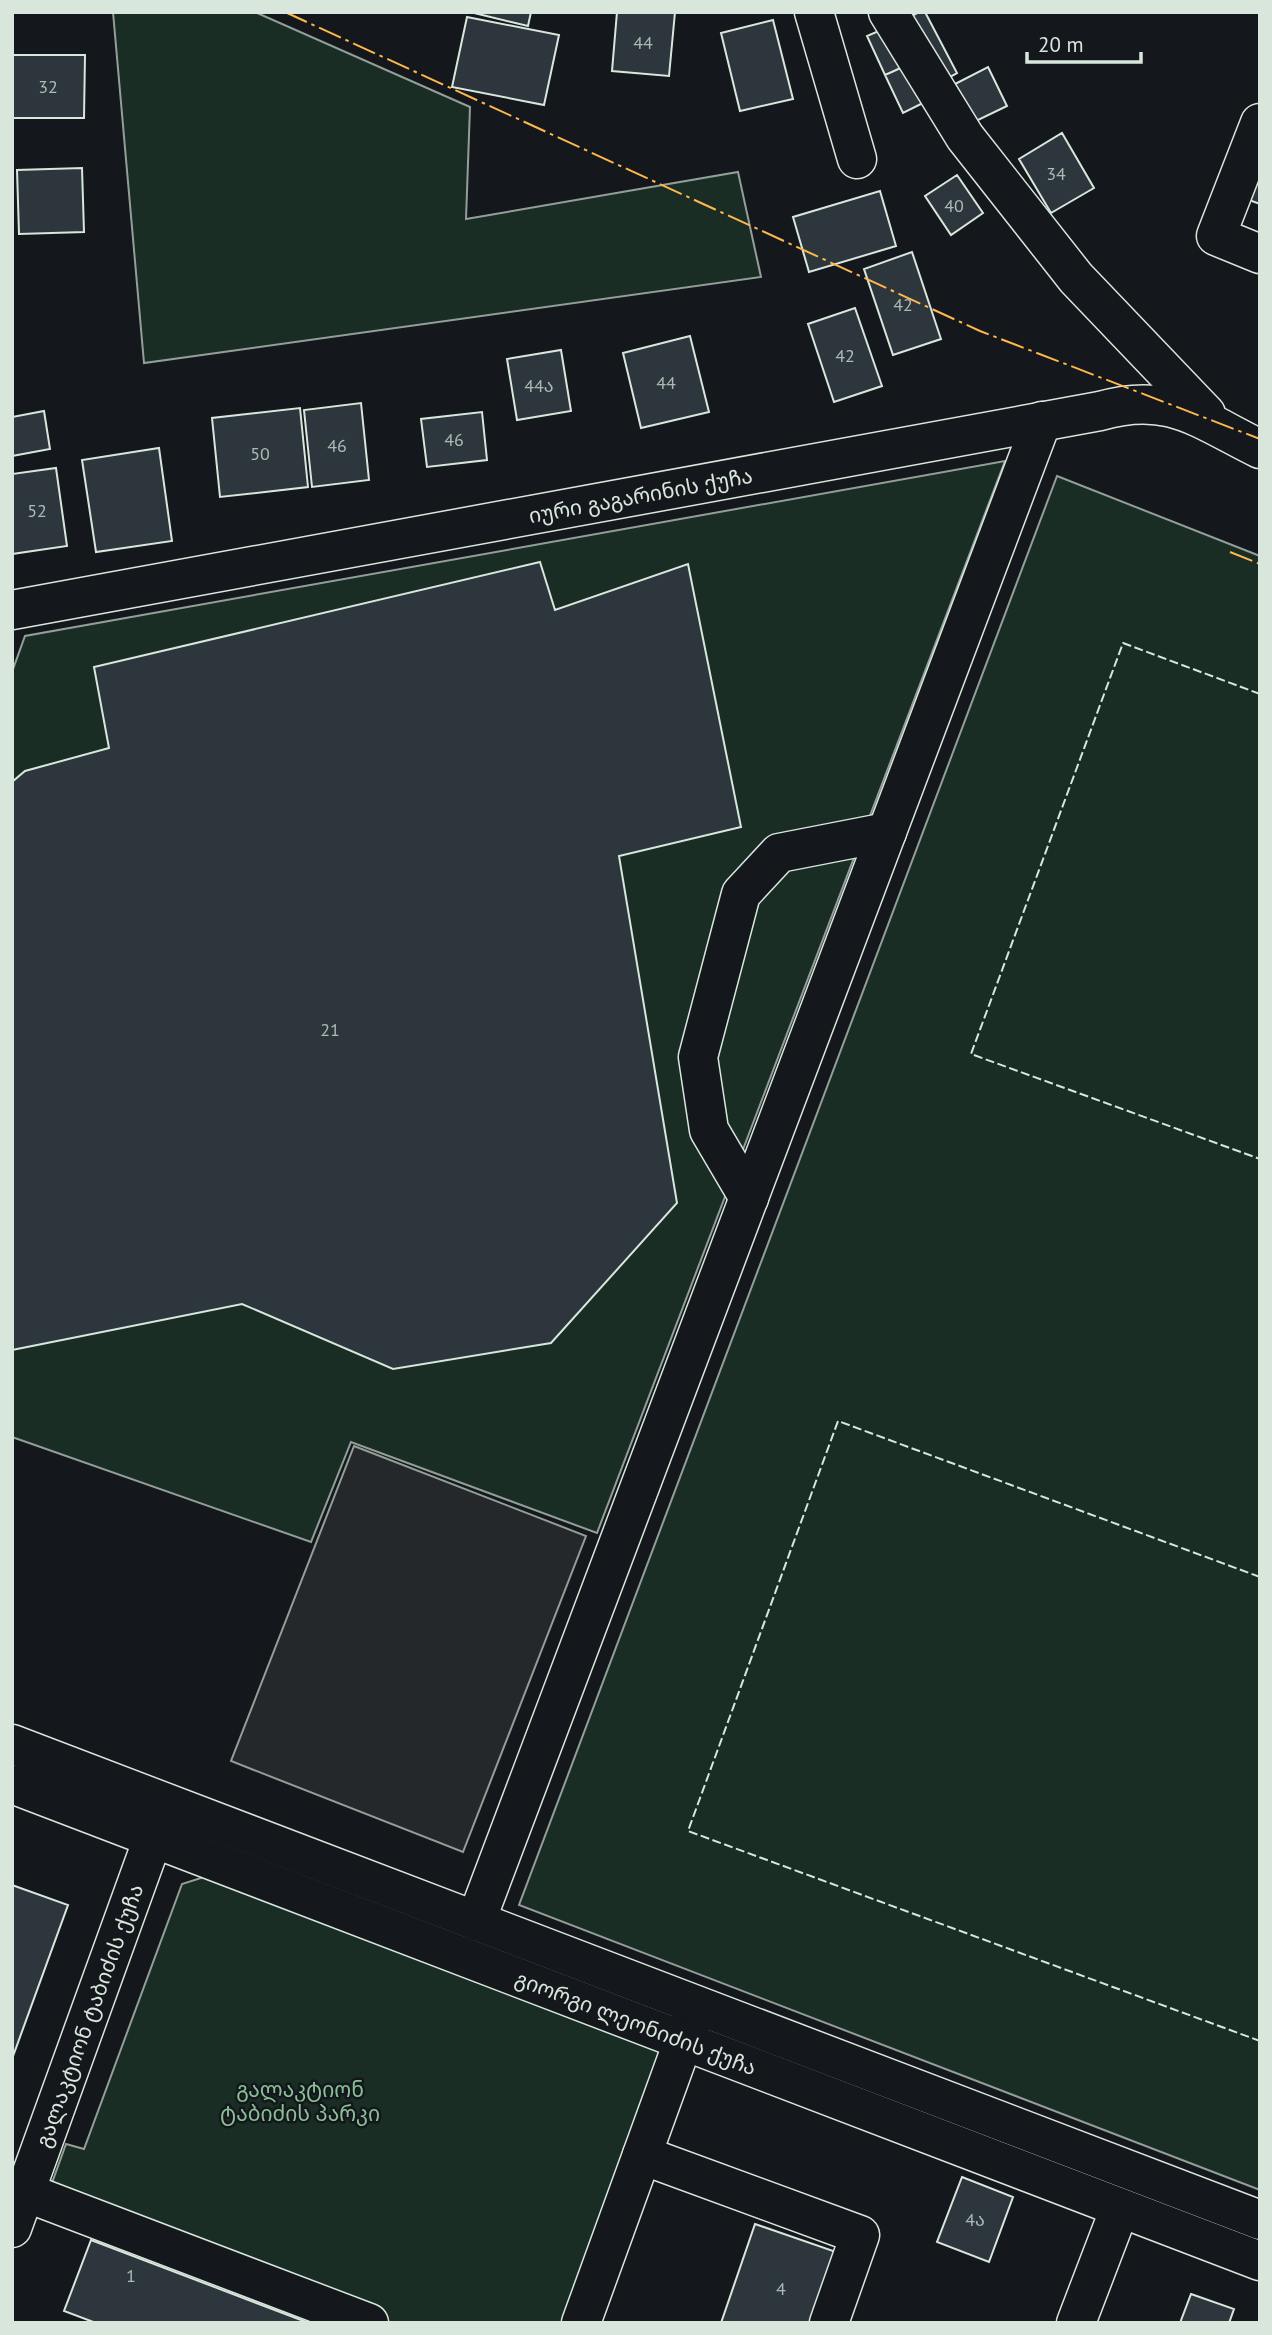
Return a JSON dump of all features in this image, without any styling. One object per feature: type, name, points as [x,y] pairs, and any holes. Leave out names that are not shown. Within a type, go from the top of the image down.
[{"type":"street","points":[[814,12],[857,159]]},
{"type":"street","points":[[888,12],[965,137],[1076,278],[1219,429]]},
{"type":"street","points":[[1260,123],[1216,236],[1260,254]]},
{"type":"street","name":"იური გაგარინის ქუჩა","points":[[12,610],[1042,421],[1130,402],[1168,404],[1260,449]]},
{"type":"street","points":[[476,1921],[1042,421]]},
{"type":"street","points":[[749,1198],[709,1130],[698,1058],[741,894],[779,853],[887,832]]},
{"type":"street","name":"გიორგი ლეონიძის ქუჩა","points":[[12,1744],[1260,2220]]},
{"type":"street","name":"გიორგი ლეონიძის ქუჩა","points":[[12,1784],[1260,2261]]},
{"type":"street","name":"გალაკტიონ ტაბიძის ქუჩა","points":[[16,2214],[166,1802]]},
{"type":"street","points":[[582,2323],[696,2005]]},
{"type":"street","points":[[642,2155],[860,2235],[830,2323]]},
{"type":"street","points":[[1076,2323],[1120,2208]]},
{"type":"street","points":[[16,2214],[369,2323]]},
{"type":"green space","points":[[113,12],[255,12],[470,107],[466,219],[738,172],[761,277],[144,363]]},
{"type":"green space","points":[[1005,461],[597,1533],[351,1442],[311,1542],[12,1437],[12,672],[25,636]]},
{"type":"green space","points":[[1057,476],[1260,556],[1260,2190],[519,1905]]},
{"type":"green space","name":"გალაკტიონ ტაბიძის პარკი","points":[[207,1876],[667,2053],[570,2323],[392,2323],[48,2194],[66,2144],[84,2149],[182,1884]]},
{"type":"shaded area","points":[[354,1446],[586,1536],[463,1852],[231,1761]]},
{"type":"building","points":[[470,12],[531,12],[528,26]]},
{"type":"building","points":[[617,12],[675,12],[669,76],[612,71]]},
{"type":"building","points":[[925,12],[957,73],[939,83],[906,19]]},
{"type":"building","points":[[467,17],[559,35],[544,105],[452,87]]},
{"type":"building","points":[[773,20],[793,99],[740,111],[721,33]]},
{"type":"building","points":[[888,27],[905,66],[885,75],[867,36]]},
{"type":"building","points":[[12,55],[85,55],[84,118],[12,118]]},
{"type":"building","points":[[905,66],[923,103],[903,113],[885,75]]},
{"type":"building","points":[[988,67],[1007,106],[974,122],[955,84]]},
{"type":"building","points":[[1062,133],[1094,188],[1051,213],[1019,159]]},
{"type":"building","points":[[82,168],[84,232],[19,234],[17,170]]},
{"type":"building","points":[[1260,173],[1260,204],[1249,200]]},
{"type":"building","points":[[957,175],[983,213],[951,235],[925,196]]},
{"type":"building","points":[[880,191],[896,246],[809,272],[793,217]]},
{"type":"building","points":[[912,252],[941,339],[893,355],[864,269]]},
{"type":"building","points":[[855,308],[882,386],[834,402],[808,324]]},
{"type":"building","points":[[690,336],[709,412],[641,428],[623,353]]},
{"type":"building","points":[[561,350],[571,411],[517,420],[507,359]]},
{"type":"building","points":[[361,403],[369,480],[312,487],[304,410]]},
{"type":"building","points":[[300,408],[308,487],[220,497],[212,418]]},
{"type":"building","points":[[44,411],[50,449],[12,456],[12,417]]},
{"type":"building","points":[[482,412],[487,460],[427,467],[421,419]]},
{"type":"building","points":[[159,448],[172,541],[96,552],[82,460]]},
{"type":"building","points":[[56,468],[67,546],[12,554],[12,474]]},
{"type":"building","points":[[540,562],[555,610],[688,564],[741,827],[619,856],[677,1203],[551,1343],[393,1369],[242,1304],[12,1350],[12,782],[25,771],[109,748],[94,667]]},
{"type":"building","points":[[12,1885],[68,1905],[12,2059]]},
{"type":"building","points":[[962,2177],[1013,2197],[989,2262],[937,2242]]},
{"type":"building","points":[[755,2224],[842,2254],[818,2323],[721,2323]]},
{"type":"building","points":[[91,2240],[309,2323],[96,2323],[64,2311]]},
{"type":"building","points":[[1191,2294],[1234,2309],[1229,2323],[1180,2323]]},
{"type":"fence","points":[[1260,694],[1123,643],[971,1054],[1260,1159]]},
{"type":"fence","points":[[1260,1577],[838,1421],[688,1831],[1260,2041]]},
{"type":"power","points":[[285,12],[980,331],[1260,439]]},
{"type":"power","points":[[1230,552],[1260,564]]}]
